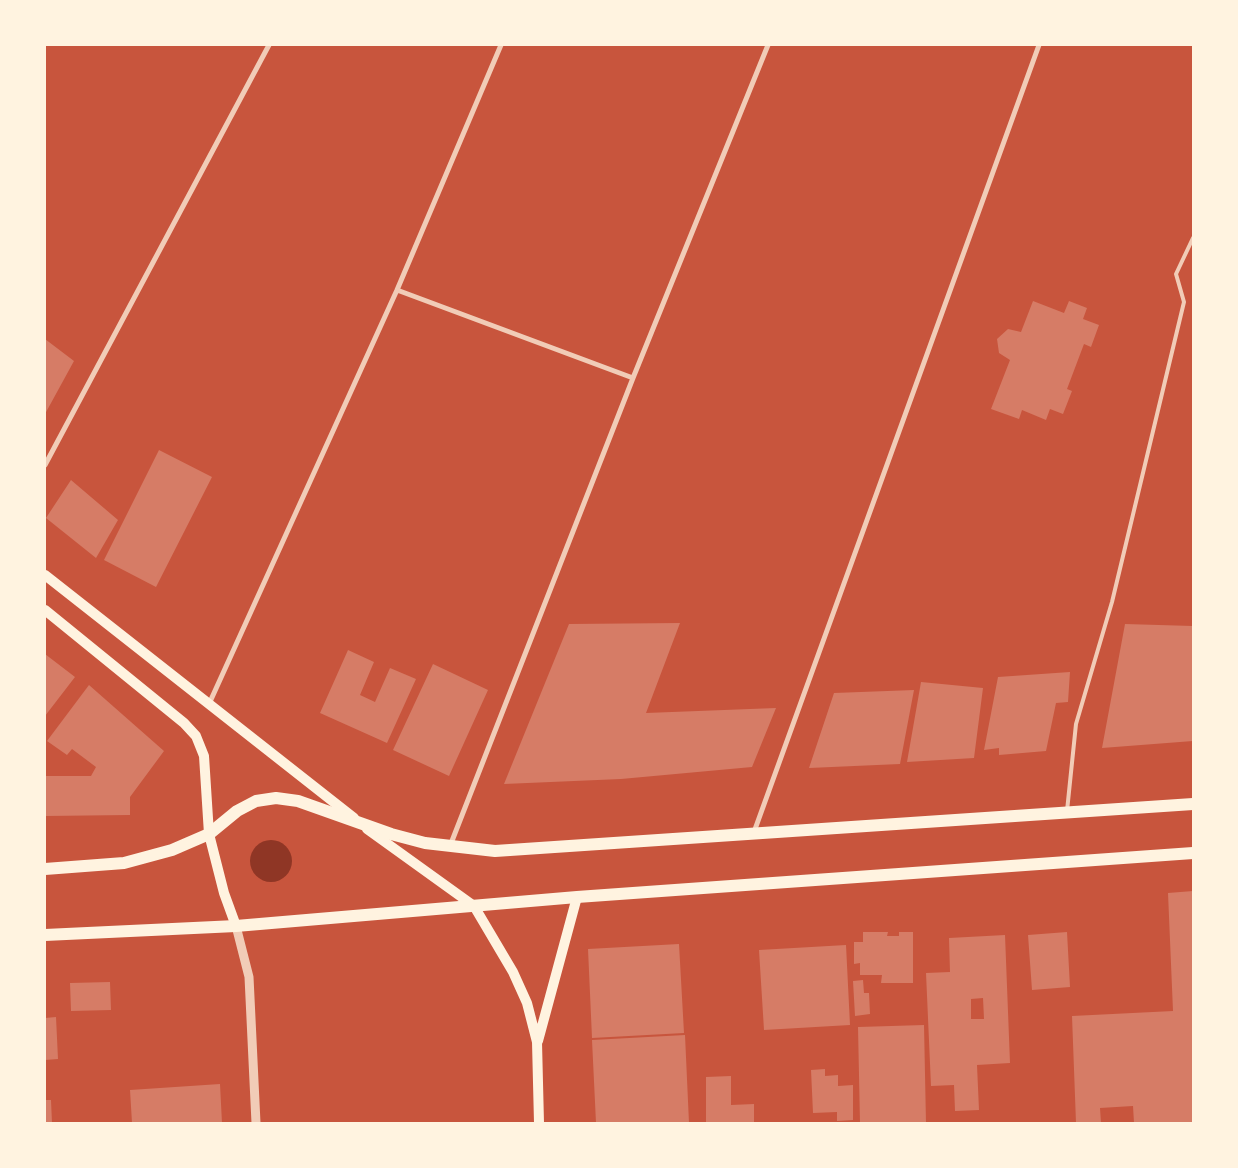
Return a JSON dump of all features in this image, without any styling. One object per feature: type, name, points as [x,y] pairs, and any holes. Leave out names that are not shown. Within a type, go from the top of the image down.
[{"type":"main road","points":[[45,575],[358,822],[474,906],[513,972],[527,1003],[538,1042],[539,1123]]},
{"type":"main road","points":[[45,610],[184,723],[196,736],[204,756],[209,834],[224,893],[236,926]]},
{"type":"main road","points":[[45,869],[124,863],[172,850],[209,834],[236,811],[256,802],[276,798],[298,801],[391,834],[450,847],[495,851],[754,832],[1193,804]]},
{"type":"main road","points":[[45,935],[236,926],[577,897],[1193,853]]},
{"type":"main road","points":[[538,1042],[577,897]]},
{"type":"street","points":[[45,465],[269,45]]},
{"type":"street","points":[[209,704],[397,290],[501,45]]},
{"type":"street","points":[[450,847],[633,378],[768,45]]},
{"type":"street","points":[[754,832],[1039,45]]},
{"type":"street","points":[[397,290],[633,378]]},
{"type":"street","points":[[236,926],[250,977],[256,1123]]},
{"type":"lane","points":[[1067,813],[1076,724],[1112,602],[1184,302],[1176,274],[1193,238]]},
{"type":"shaded area","points":[[271,840],[286,846],[292,861],[286,876],[271,882],[256,876],[250,861],[256,846]]},
{"type":"building","points":[[1033,301],[1064,313],[1069,301],[1087,308],[1083,319],[1099,325],[1091,347],[1084,344],[1067,389],[1072,391],[1063,414],[1050,409],[1046,420],[1022,410],[1019,419],[991,409],[1010,360],[999,353],[997,339],[1008,329],[1021,332]]},
{"type":"building","points":[[45,339],[74,361],[45,414]]},
{"type":"building","points":[[159,450],[212,477],[156,587],[104,560]]},
{"type":"building","points":[[71,480],[118,520],[96,558],[46,518]]},
{"type":"building","points":[[680,623],[646,713],[776,708],[752,767],[621,779],[504,784],[569,624]]},
{"type":"building","points":[[1125,624],[1193,626],[1193,741],[1102,748]]},
{"type":"building","points":[[348,650],[374,662],[360,695],[375,702],[390,668],[416,679],[387,743],[320,713]]},
{"type":"building","points":[[45,654],[75,677],[45,716]]},
{"type":"building","points":[[433,664],[488,690],[449,776],[393,750]]},
{"type":"building","points":[[1070,672],[1068,702],[1056,703],[1046,751],[999,755],[999,748],[984,750],[998,677]]},
{"type":"building","points":[[921,682],[983,688],[974,758],[907,762]]},
{"type":"building","points":[[89,685],[164,751],[130,797],[130,815],[45,816],[45,776],[91,776],[96,767],[72,749],[67,755],[47,741]]},
{"type":"building","points":[[914,690],[900,764],[809,768],[834,693]]},
{"type":"building","points":[[1193,891],[1193,1122],[1134,1123],[1133,1106],[1100,1108],[1101,1123],[1076,1123],[1072,1016],[1173,1011],[1168,893]]},
{"type":"building","points":[[863,932],[888,932],[887,936],[899,936],[899,932],[913,932],[913,983],[881,983],[882,975],[860,975],[860,963],[854,964],[854,942],[863,942]]},
{"type":"building","points":[[1067,932],[1070,987],[1032,990],[1028,935]]},
{"type":"building","points":[[1005,935],[1010,1063],[977,1065],[979,1110],[955,1111],[954,1085],[931,1086],[926,973],[950,972],[949,938]],"holes":[[[983,998],[984,1019],[971,1019],[971,999]]]},
{"type":"building","points":[[679,944],[684,1033],[592,1038],[588,949]]},
{"type":"building","points":[[846,945],[850,1025],[764,1030],[759,950]]},
{"type":"building","points":[[863,980],[864,993],[869,993],[870,1014],[855,1016],[853,981]]},
{"type":"building","points":[[110,982],[111,1010],[71,1011],[70,983]]},
{"type":"building","points":[[56,1017],[58,1059],[45,1060],[45,1018]]},
{"type":"building","points":[[924,1025],[926,1123],[860,1123],[858,1027]]},
{"type":"building","points":[[685,1035],[689,1123],[596,1123],[592,1040]]},
{"type":"building","points":[[825,1069],[825,1076],[838,1075],[838,1086],[853,1085],[853,1120],[837,1121],[837,1112],[813,1113],[811,1070]]},
{"type":"building","points":[[731,1076],[731,1105],[754,1104],[754,1122],[706,1122],[706,1077]]},
{"type":"building","points":[[220,1084],[222,1123],[132,1123],[130,1090]]},
{"type":"building","points":[[45,1100],[51,1100],[52,1123],[45,1123]]}]
